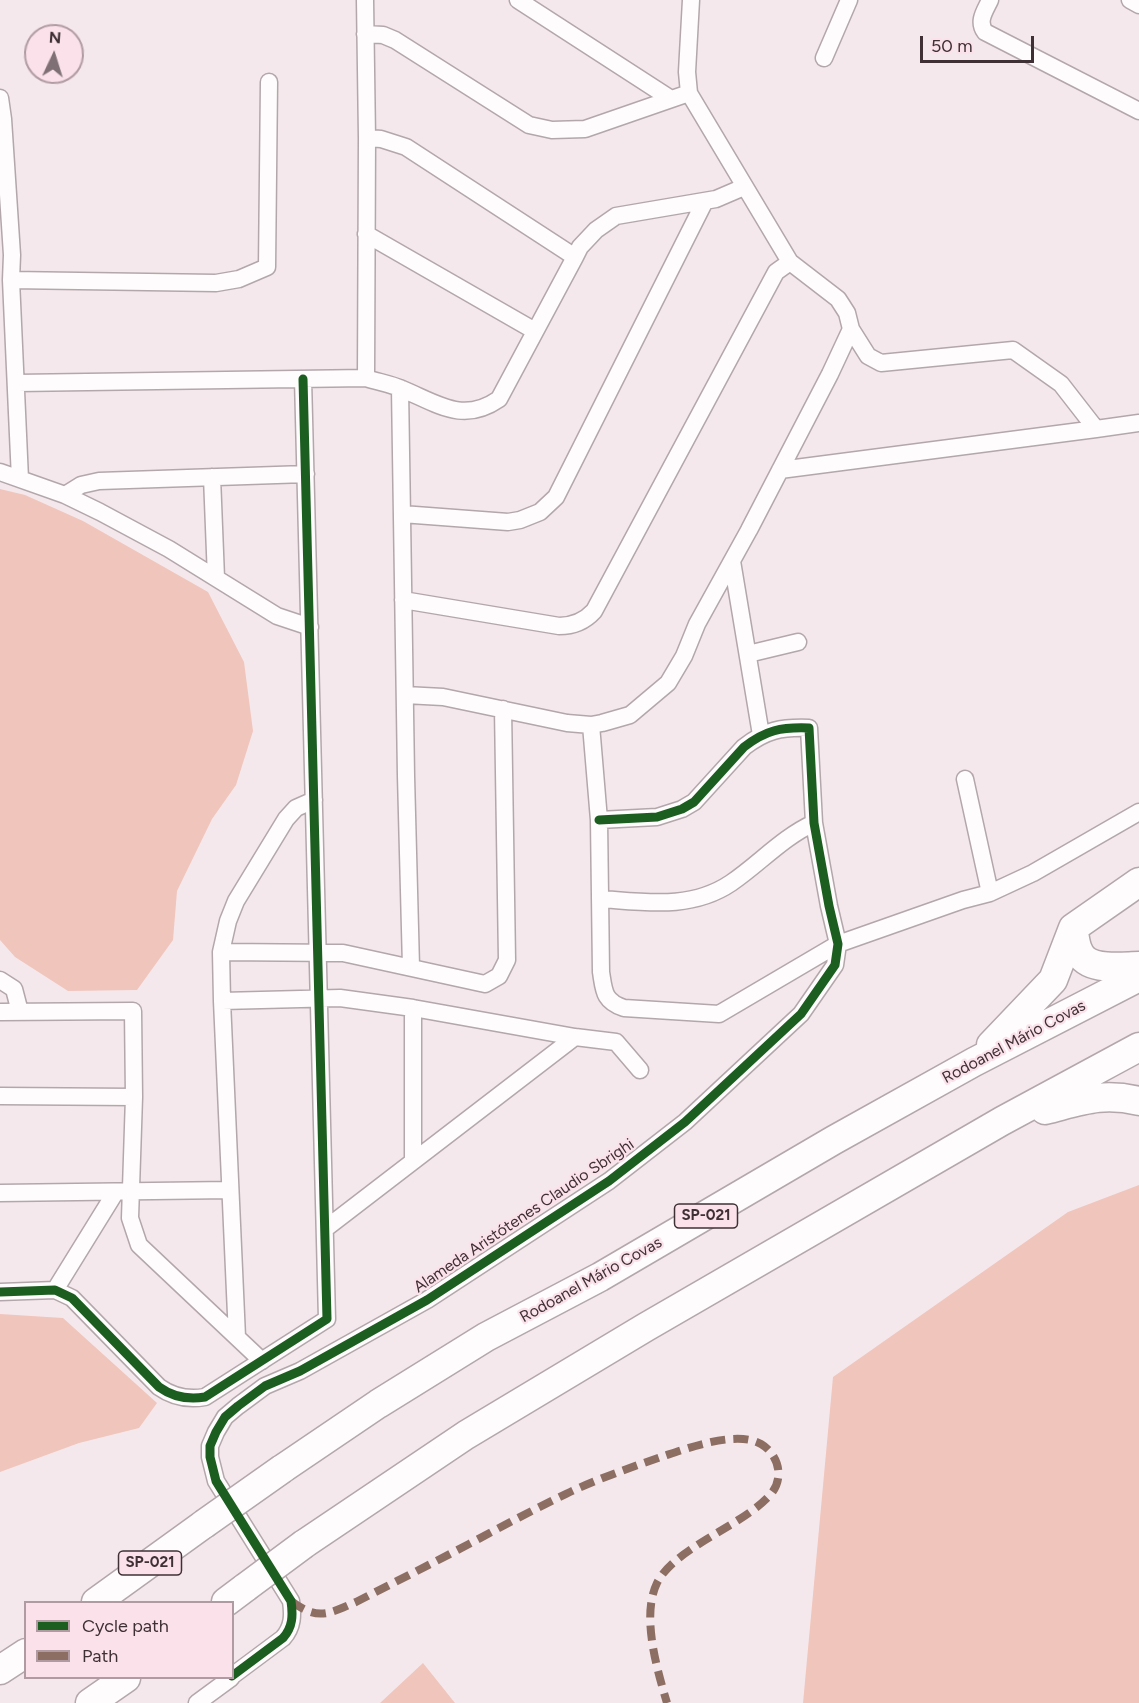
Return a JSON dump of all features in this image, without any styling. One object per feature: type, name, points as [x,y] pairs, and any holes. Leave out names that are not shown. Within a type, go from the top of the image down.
[{"type":"highway","points":[[974,1062],[1053,980],[1073,928],[1139,882]]},
{"type":"highway","points":[[1073,928],[1078,949],[1084,959],[1103,966],[1139,966]]},
{"type":"highway","name":"Rodoanel Mário Covas","points":[[97,1601],[282,1469],[378,1404],[486,1337],[600,1277],[834,1140],[974,1062],[1139,977]]},
{"type":"highway","points":[[236,1595],[304,1544],[476,1429],[646,1327],[1002,1121],[1139,1047]]},
{"type":"highway","points":[[1002,1121],[1102,1096],[1139,1101]]},
{"type":"highway","points":[[0,1670],[24,1654]]},
{"type":"highway","points":[[90,1703],[123,1679]]},
{"type":"street","points":[[365,0],[366,378]]},
{"type":"street","points":[[518,0],[671,99]]},
{"type":"street","points":[[691,0],[687,72],[689,93],[790,262],[838,299],[847,313],[851,329],[868,356],[881,363],[1013,350],[1061,384],[1096,429]]},
{"type":"street","points":[[824,58],[849,0]]},
{"type":"street","points":[[990,0],[981,19],[981,26],[985,32],[1139,111]]},
{"type":"street","points":[[1130,0],[1139,5]]},
{"type":"street","points":[[365,34],[382,35],[395,40],[529,125],[540,128],[564,131],[585,129],[689,93]]},
{"type":"street","points":[[11,280],[216,283],[239,279],[267,267],[269,82]]},
{"type":"street","points":[[0,98],[5,227],[12,255],[7,318],[17,383],[20,479]]},
{"type":"street","points":[[367,138],[381,139],[406,147],[574,257]]},
{"type":"street","points":[[17,383],[366,378],[400,388],[447,409],[466,412],[484,408],[500,399],[574,257],[596,230],[616,216],[716,199],[744,187]]},
{"type":"street","points":[[402,514],[508,522],[531,517],[549,505],[556,497],[705,201]]},
{"type":"street","points":[[366,234],[535,331]]},
{"type":"street","points":[[403,600],[559,626],[573,625],[590,616],[776,273],[790,262]]},
{"type":"street","points":[[405,695],[443,697],[567,723],[591,725],[630,715],[668,683],[684,656],[698,624],[780,470],[851,329]]},
{"type":"street","points":[[0,1292],[55,1290],[72,1298],[159,1387],[175,1396],[191,1399],[205,1397],[327,1319],[303,379]]},
{"type":"street","points":[[400,388],[411,968]]},
{"type":"street","points":[[780,470],[1139,423]]},
{"type":"street","points":[[0,472],[65,495],[135,530],[277,616],[310,627]]},
{"type":"street","points":[[65,495],[81,485],[99,481],[306,474]]},
{"type":"street","points":[[212,477],[216,578]]},
{"type":"street","points":[[599,820],[657,817],[682,809],[694,802],[744,747],[761,735],[732,561]]},
{"type":"street","points":[[748,654],[798,642]]},
{"type":"street","points":[[221,952],[343,953],[485,984],[499,976],[507,960],[503,709]]},
{"type":"street","points":[[591,725],[599,820],[601,972],[605,995],[612,1003],[624,1008],[719,1014],[838,944],[963,900],[990,893],[1033,873],[1139,812]]},
{"type":"street","name":"Alameda Aristótenes Claudio Sbrighi","points":[[234,1675],[283,1638],[289,1631],[292,1614],[291,1601],[216,1480],[210,1457],[210,1446],[225,1417],[265,1386],[309,1365],[427,1300],[617,1175],[685,1122],[801,1014],[835,965],[838,944],[814,823],[809,728],[788,727],[761,735]]},
{"type":"street","points":[[965,779],[990,893]]},
{"type":"street","points":[[237,1337],[222,1001],[223,936],[231,911],[286,819],[296,808],[314,800]]},
{"type":"street","points":[[600,900],[672,903],[709,895],[733,882],[801,829],[814,823]]},
{"type":"street","points":[[0,980],[14,989],[20,1012]]},
{"type":"street","points":[[222,1001],[340,998],[413,1008],[574,1037],[616,1042],[640,1070]]},
{"type":"street","points":[[413,1008],[413,1161]]},
{"type":"street","points":[[0,1012],[133,1011],[134,1097],[122,1192],[139,1245],[262,1361]]},
{"type":"street","points":[[325,1229],[574,1037]]},
{"type":"street","points":[[0,1096],[134,1097]]},
{"type":"street","points":[[0,1193],[230,1190]]},
{"type":"street","points":[[55,1290],[122,1192]]},
{"type":"street","points":[[197,1703],[229,1679]]},
{"type":"shaded area","points":[[0,489],[25,495],[83,521],[208,592],[244,662],[253,731],[236,785],[212,819],[177,891],[173,940],[137,990],[68,991],[15,957],[0,940]]},
{"type":"shaded area","points":[[1139,1185],[1139,1703],[803,1703],[833,1377],[1068,1212]]},
{"type":"shaded area","points":[[0,1314],[63,1318],[157,1403],[139,1428],[79,1443],[0,1472]]},
{"type":"shaded area","points":[[423,1663],[455,1703],[380,1703]]},
{"type":"marked path","points":[[291,1601],[316,1613],[338,1610],[545,1504],[593,1482],[699,1445],[726,1440],[751,1440],[767,1448],[778,1466],[778,1480],[771,1494],[759,1506],[678,1558],[657,1583],[652,1596],[650,1611],[652,1643],[667,1703]]},
{"type":"cycle path","points":[[0,1292],[55,1290],[72,1298],[159,1387],[187,1398],[205,1397],[327,1319],[303,379]]},
{"type":"cycle path","points":[[234,1675],[283,1638],[292,1621],[292,1611],[291,1601],[216,1481],[210,1457],[210,1446],[225,1417],[265,1386],[300,1371],[427,1300],[609,1181],[685,1122],[801,1014],[835,965],[838,944],[814,823],[809,728],[774,731],[752,741],[694,802],[682,809],[657,817],[599,820]]}]
